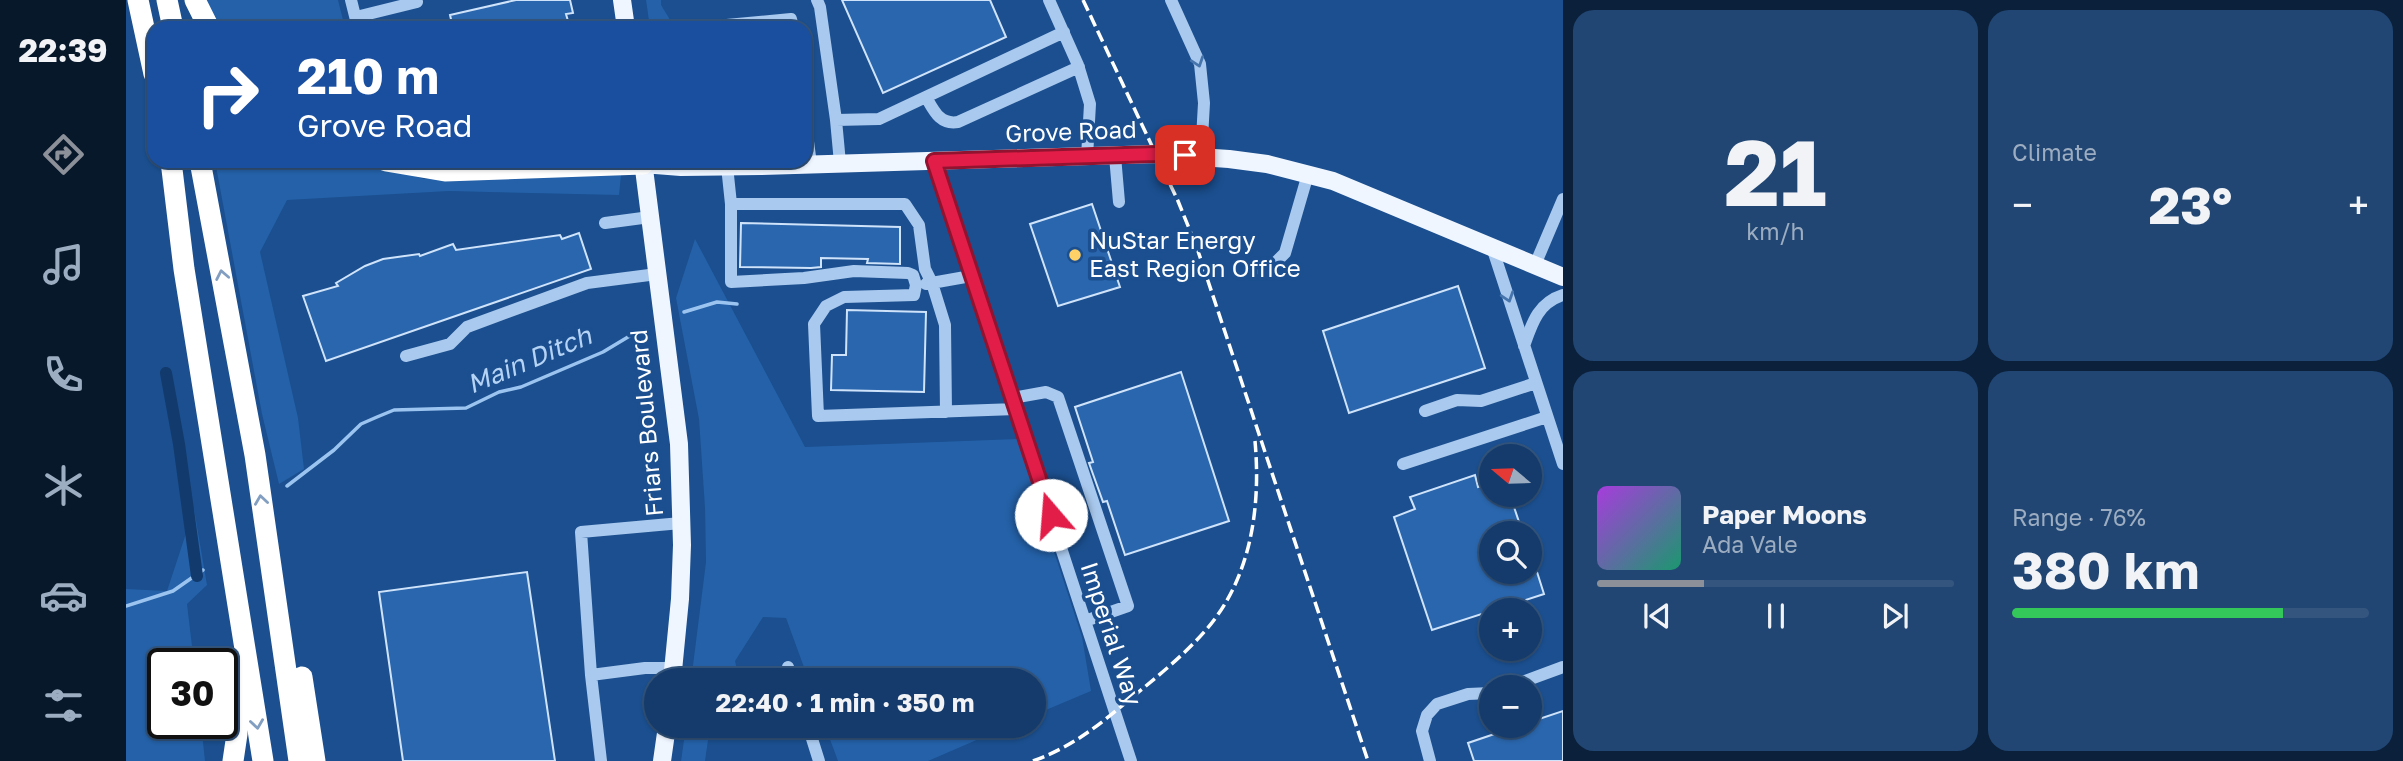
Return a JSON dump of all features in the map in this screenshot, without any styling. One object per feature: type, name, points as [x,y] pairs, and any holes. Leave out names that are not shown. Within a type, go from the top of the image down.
[{"type":"highway","points":[[138,0],[147,42]]},
{"type":"highway","points":[[167,0],[172,21]]},
{"type":"highway","points":[[195,0],[206,21]]},
{"type":"highway","points":[[172,168],[184,269],[262,761]]},
{"type":"highway","points":[[201,168],[232,326],[266,531],[299,761]]},
{"type":"highway","points":[[427,168],[445,171],[519,168]]},
{"type":"highway","points":[[184,269],[185,350],[234,650],[237,734],[233,761]]},
{"type":"highway","points":[[266,531],[285,573],[315,761]]},
{"type":"main road","points":[[622,0],[625,21]]},
{"type":"main road","name":"Grove Road","points":[[812,164],[1156,154],[1266,164],[1333,181],[1563,277]]},
{"type":"main road","name":"Friars Boulevard","points":[[644,168],[679,444],[680,599],[674,668]]},
{"type":"main road","points":[[662,761],[665,738]]},
{"type":"street","points":[[351,0],[356,21]]},
{"type":"street","points":[[817,0],[840,163]]},
{"type":"street","points":[[1049,0],[1079,67],[1090,104],[1087,157]]},
{"type":"street","points":[[1171,0],[1200,64],[1204,103],[1201,156]]},
{"type":"street","points":[[363,21],[417,2]]},
{"type":"street","points":[[770,21],[792,21]]},
{"type":"street","points":[[836,120],[879,119],[1064,32]]},
{"type":"street","points":[[926,97],[941,120],[950,124],[1079,67]]},
{"type":"street","points":[[1115,156],[1119,202]]},
{"type":"street","name":"Imperial Way","points":[[934,161],[1130,761]]},
{"type":"street","points":[[715,168],[731,204],[732,282],[804,278],[853,271],[908,272],[913,275],[916,285],[914,295],[844,297],[826,306],[814,324],[818,416],[946,412],[1015,404],[1046,392],[1058,397],[1128,606],[1086,621]]},
{"type":"street","points":[[1251,270],[1276,262],[1285,253],[1308,174]]},
{"type":"street","points":[[1535,265],[1563,199]]},
{"type":"street","points":[[731,204],[905,204],[919,225],[925,269],[945,325],[946,412]]},
{"type":"street","points":[[605,223],[650,217]]},
{"type":"street","points":[[1492,247],[1536,383],[1553,421],[1563,464]]},
{"type":"street","points":[[406,356],[450,344],[467,327],[587,283],[657,274]]},
{"type":"street","points":[[916,285],[971,276]]},
{"type":"street","points":[[1524,346],[1536,315],[1545,304],[1563,295]]},
{"type":"street","points":[[1425,411],[1457,400],[1481,401],[1536,383]]},
{"type":"street","points":[[1403,464],[1553,421]]},
{"type":"street","points":[[601,761],[591,675],[581,532],[681,523]]},
{"type":"street","points":[[1541,675],[1563,667]]},
{"type":"street","points":[[591,675],[644,668]]},
{"type":"street","points":[[1430,761],[1422,731],[1427,715],[1437,704],[1468,694],[1479,694]]},
{"type":"street","points":[[812,738],[819,761]]},
{"type":"shaded area","points":[[202,0],[338,0],[343,21],[216,21],[205,9]]},
{"type":"shaded area","points":[[646,0],[661,0],[661,5],[671,21],[649,21]]},
{"type":"shaded area","points":[[216,168],[389,168],[424,179],[621,175],[619,195],[449,191],[287,200],[260,252],[298,418],[304,469],[279,484],[262,414]]},
{"type":"shaded area","points":[[695,239],[805,447],[1017,439],[1082,637],[1091,691],[1046,710],[1046,668],[804,668],[786,618],[763,617],[735,661],[737,668],[693,668],[706,562],[705,508],[699,419],[676,298]]},
{"type":"shaded area","points":[[194,509],[207,585],[187,604],[192,648],[147,648],[147,739],[203,739],[205,761],[126,761],[126,589],[167,591]]},
{"type":"shaded area","points":[[684,738],[708,738],[705,761],[681,761]]},
{"type":"shaded area","points":[[829,738],[981,738],[928,761],[838,761]]},
{"type":"building","points":[[516,0],[570,0],[573,13],[566,14],[568,21],[451,21],[450,15]]},
{"type":"building","points":[[842,0],[990,0],[1006,37],[883,93]]},
{"type":"building","name":"NuStar Energy East Region Office","points":[[1092,204],[1120,287],[1058,306],[1030,224]]},
{"type":"building","points":[[741,223],[900,227],[900,264],[867,263],[868,259],[821,258],[821,267],[740,267]]},
{"type":"building","points":[[579,233],[591,269],[326,361],[303,296],[338,286],[336,283],[383,259],[420,256],[453,244],[456,250],[560,235],[562,239]]},
{"type":"building","points":[[1458,286],[1485,368],[1349,413],[1323,331]]},
{"type":"building","points":[[847,310],[926,312],[924,392],[831,390],[832,355],[846,355]]},
{"type":"building","points":[[1181,372],[1229,521],[1125,555],[1107,501],[1103,502],[1089,463],[1093,462],[1075,407]]},
{"type":"building","points":[[1475,475],[1479,487],[1479,508],[1514,508],[1519,521],[1479,521],[1479,584],[1541,584],[1544,594],[1532,598],[1479,598],[1479,615],[1432,630],[1394,517],[1415,509],[1410,497]]},
{"type":"building","points":[[527,572],[555,761],[403,761],[379,592]]},
{"type":"building","points":[[1563,711],[1563,761],[1474,761],[1468,743],[1483,738],[1542,738],[1542,718]]},
{"type":"waterway","name":"Main Ditch","points":[[684,312],[717,302],[737,304]]},
{"type":"waterway","name":"Main Ditch","points":[[287,486],[334,450],[361,424],[394,410],[466,408],[499,392],[521,387],[603,352],[638,331]]},
{"type":"waterway","points":[[166,373],[179,444],[197,576]]},
{"type":"waterway","name":"Main Ditch","points":[[126,606],[173,591],[203,570]]},
{"type":"railway","points":[[1083,0],[1178,201],[1197,248],[1368,761]]},
{"type":"railway","points":[[1033,761],[1075,741],[1110,715],[1180,657],[1221,611],[1243,566],[1250,542],[1256,492],[1255,441]]},
{"type":"place","name":"NuStar Energy East Region Office","points":[[1075,255]]},
{"type":"route","points":[[1051,515],[934,161],[1185,155]]}]
